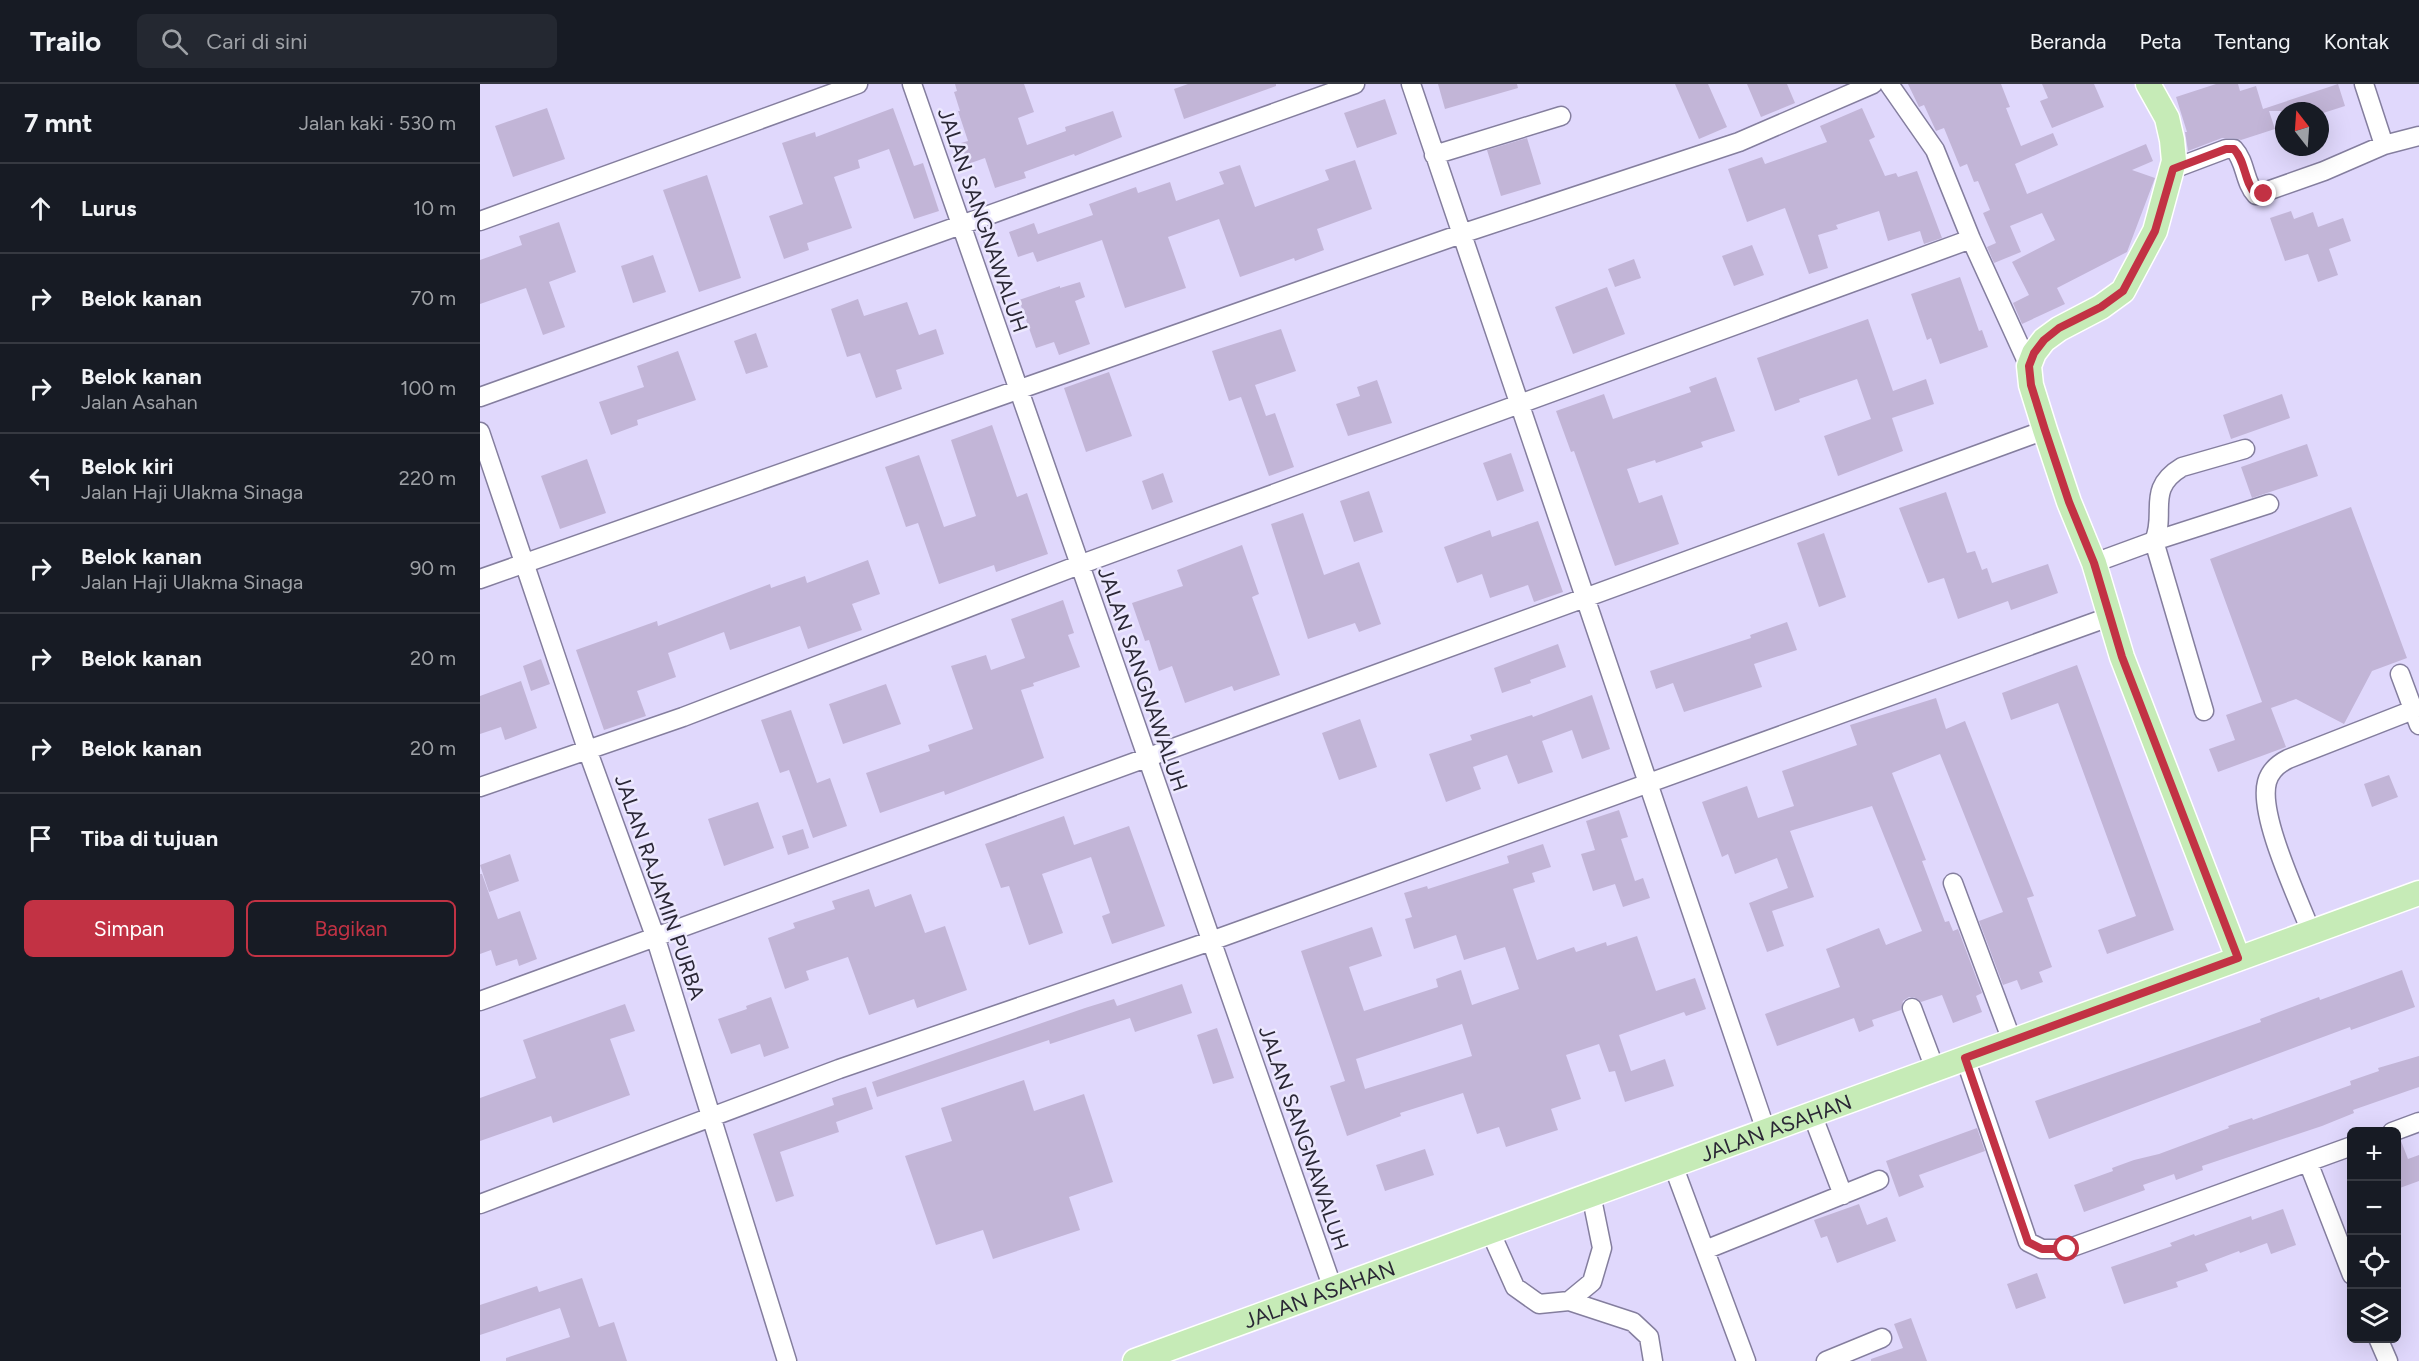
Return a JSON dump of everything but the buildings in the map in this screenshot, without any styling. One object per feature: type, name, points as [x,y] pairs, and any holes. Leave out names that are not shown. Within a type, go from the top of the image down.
[{"type":"main road","points":[[2148,84],[2167,118],[2172,140],[2173,169],[2155,231],[2123,291],[2101,307],[2059,328],[2044,340],[2034,353],[2029,366],[2031,385],[2045,430],[2069,502],[2094,563],[2109,617],[2238,958]]},
{"type":"main road","name":"JALAN ASAHAN","points":[[1135,1361],[2419,893]]},
{"type":"street","points":[[480,221],[858,84]]},
{"type":"street","name":"JALAN SANGNAWALUH","points":[[912,84],[1333,1289]]},
{"type":"street","points":[[480,397],[1356,84]]},
{"type":"street","points":[[1411,84],[1766,1131]]},
{"type":"street","points":[[480,579],[1461,234],[1739,142],[1874,84]]},
{"type":"street","points":[[1889,84],[1935,150],[1971,239],[2029,366]]},
{"type":"street","points":[[2364,84],[2384,146]]},
{"type":"street","points":[[1434,155],[1561,116]]},
{"type":"street","points":[[2173,169],[2226,149],[2234,149],[2238,154],[2249,188],[2256,195],[2324,171],[2384,146],[2419,136]]},
{"type":"street","points":[[480,787],[683,717],[1079,565],[1971,239]]},
{"type":"street","points":[[480,1001],[2045,430]]},
{"type":"street","name":"JALAN RAJAMIN PURBA","points":[[480,432],[587,749],[655,936],[787,1361]]},
{"type":"street","points":[[2204,711],[2154,541],[2158,529],[2158,498],[2166,479],[2173,472],[2182,467],[2245,449]]},
{"type":"street","points":[[2094,563],[2269,504]]},
{"type":"street","points":[[480,1204],[839,1069],[1211,941],[2109,617]]},
{"type":"street","points":[[2311,932],[2270,825],[2265,799],[2267,780],[2277,765],[2288,759],[2416,717],[2400,674]]},
{"type":"street","points":[[1953,883],[2012,1041]]},
{"type":"street","points":[[1912,1008],[1935,1069]]},
{"type":"street","points":[[1965,1058],[2028,1242],[2042,1249],[2067,1249],[2347,1148]]},
{"type":"street","points":[[1812,1114],[1843,1195]]},
{"type":"street","points":[[2401,1128],[2419,1122]]},
{"type":"street","points":[[2308,1162],[2347,1262]]},
{"type":"street","points":[[1673,1165],[1746,1361]]},
{"type":"street","points":[[1705,1250],[1879,1180]]},
{"type":"street","points":[[1569,1302],[1592,1282],[1602,1248],[1591,1194]]},
{"type":"street","points":[[1490,1231],[1515,1287],[1539,1304],[1569,1302],[1633,1322],[1649,1337],[1653,1361]]},
{"type":"street","points":[[1826,1361],[1882,1338]]},
{"type":"street","points":[[2380,1343],[2388,1361]]},
{"type":"route","points":[[2067,1249],[2042,1249],[2028,1242],[1965,1058],[2238,958],[2122,657],[2094,563],[2069,502],[2045,430],[2031,385],[2029,366],[2034,353],[2044,340],[2059,328],[2101,307],[2123,291],[2155,231],[2173,169],[2226,149],[2234,149],[2238,154],[2249,188],[2256,195],[2264,194]]}]
